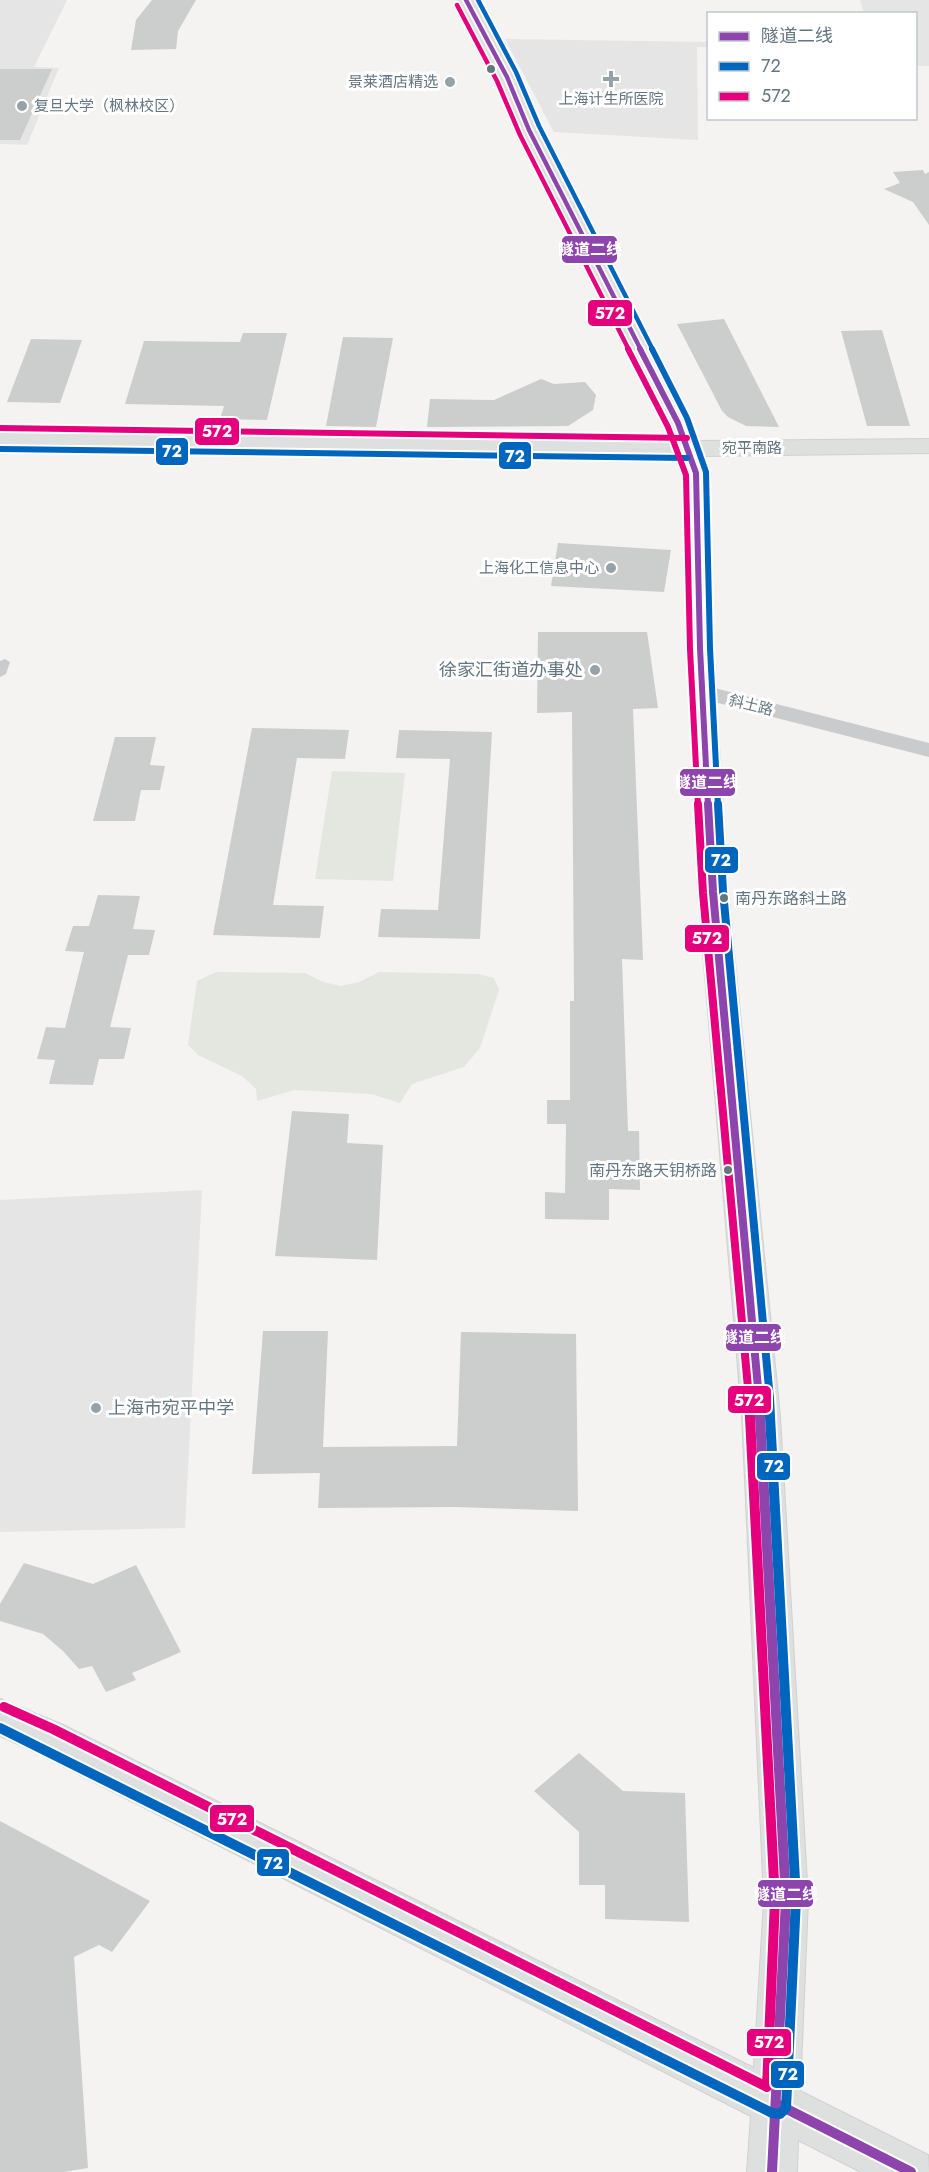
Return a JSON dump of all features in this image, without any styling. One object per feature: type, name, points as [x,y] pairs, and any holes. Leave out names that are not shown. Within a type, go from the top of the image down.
[{"type":"main road","points":[[466,0],[507,77],[529,130],[678,423],[696,472],[703,692],[713,892],[761,1416],[786,1900],[772,2172]]},
{"type":"main road","name":"宛平南路","points":[[0,438],[687,448],[929,446]]},
{"type":"main road","points":[[0,1717],[69,1749],[911,2172]]},
{"type":"street","name":"斜土路","points":[[703,692],[929,750]]},
{"type":"lane","points":[[0,674],[5,662]]},
{"type":"shaded area","name":"复旦大学（枫林校区）","points":[[0,0],[67,0],[34,67],[59,68],[27,145],[0,144]]},
{"type":"shaded area","points":[[860,0],[929,0],[929,66],[917,66],[917,12],[864,12]]},
{"type":"shaded area","name":"上海计生所医院","points":[[505,39],[707,42],[707,47],[697,47],[698,140],[554,132]]},
{"type":"shaded area","points":[[332,771],[405,773],[393,881],[315,879]]},
{"type":"shaded area","points":[[216,972],[305,973],[323,982],[341,986],[359,982],[379,972],[478,974],[494,978],[499,990],[480,1048],[464,1067],[412,1084],[400,1103],[371,1094],[294,1090],[257,1101],[256,1089],[242,1076],[198,1055],[188,1045],[197,981]]},
{"type":"shaded area","name":"上海市宛平中学","points":[[202,1190],[185,1528],[0,1532],[0,1200]]},
{"type":"building","points":[[152,0],[196,0],[178,31],[176,49],[131,50],[136,20]]},
{"type":"building","points":[[0,69],[52,69],[20,140],[0,140]]},
{"type":"building","points":[[923,170],[925,174],[929,172],[929,225],[913,202],[884,189],[900,183],[893,172]]},
{"type":"building","points":[[724,319],[779,427],[746,426],[728,417],[722,411],[677,324]]},
{"type":"building","points":[[882,330],[910,426],[867,426],[841,331]]},
{"type":"building","points":[[243,333],[287,333],[267,420],[220,419],[224,406],[125,404],[144,341],[240,342]]},
{"type":"building","points":[[343,337],[393,338],[376,427],[326,426]]},
{"type":"building","points":[[31,339],[82,340],[60,403],[7,402]]},
{"type":"building","points":[[541,379],[554,384],[585,382],[596,395],[593,410],[568,426],[427,427],[430,399],[494,400]]},
{"type":"building","name":"上海化工信息中心","points":[[558,543],[671,550],[664,592],[551,586]]},
{"type":"building","points":[[538,632],[647,632],[658,708],[633,709],[643,960],[622,959],[628,1131],[639,1131],[640,1190],[609,1189],[609,1220],[545,1219],[545,1192],[565,1193],[566,1124],[547,1124],[547,1100],[570,1100],[570,1001],[574,1001],[572,712],[537,713]]},
{"type":"building","points":[[252,728],[349,730],[345,759],[297,758],[273,905],[324,906],[320,938],[213,935]]},
{"type":"building","points":[[399,730],[492,732],[480,939],[378,937],[381,909],[438,910],[450,759],[396,758]]},
{"type":"building","points":[[115,737],[156,737],[150,765],[165,766],[160,790],[141,790],[135,821],[93,821]]},
{"type":"building","points":[[98,895],[140,896],[133,929],[155,930],[149,955],[128,955],[110,1027],[131,1028],[124,1059],[99,1059],[93,1085],[49,1084],[55,1060],[37,1059],[46,1027],[65,1028],[84,952],[65,951],[73,926],[89,926]]},
{"type":"building","points":[[292,1111],[349,1114],[347,1143],[383,1145],[377,1260],[275,1256]]},
{"type":"building","points":[[263,1331],[328,1331],[323,1447],[457,1446],[461,1332],[576,1334],[578,1511],[455,1507],[318,1508],[320,1473],[252,1474]]},
{"type":"building","points":[[24,1563],[93,1584],[136,1565],[181,1652],[132,1673],[136,1680],[106,1692],[92,1666],[79,1669],[43,1634],[0,1621],[0,1604]]},
{"type":"building","points":[[579,1753],[623,1791],[685,1793],[689,1922],[605,1919],[605,1885],[579,1885],[579,1832],[534,1791]]},
{"type":"building","points":[[0,1821],[150,1901],[112,1952],[99,1945],[74,1957],[88,2168],[64,2172],[0,2172]]},
{"type":"transit line","name":"隧道二线","points":[[466,0],[507,77],[529,130],[678,423],[696,473],[700,648],[713,892],[761,1416],[786,1900],[772,2172]]},
{"type":"transit line","name":"72","points":[[0,1728],[772,2113],[780,2114],[786,2108],[796,1899],[771,1415],[723,891],[710,648],[706,472],[687,418],[478,0]]},
{"type":"transit line","name":"572","points":[[4,1707],[53,1729],[767,2087],[775,1900],[751,1417],[703,893],[690,649],[686,475],[668,427],[457,5]]},
{"type":"transit line","name":"572","points":[[0,428],[687,438]]},
{"type":"transit line","name":"72","points":[[0,449],[687,458]]},
{"type":"transit line","name":"隧道二线","points":[[777,2104],[911,2172]]},
{"type":"place","name":"上海计生所医院","points":[[611,79]]},
{"type":"place","name":"景莱酒店精选","points":[[450,82]]},
{"type":"place","name":"复旦大学（枫林校区）","points":[[22,106]]},
{"type":"place","name":"上海化工信息中心","points":[[611,568]]},
{"type":"place","name":"徐家汇街道办事处","points":[[595,670]]},
{"type":"place","name":"南丹东路斜土路","points":[[724,898]]},
{"type":"place","name":"南丹东路天钥桥路","points":[[728,1170]]},
{"type":"place","name":"上海市宛平中学","points":[[96,1408]]}]
